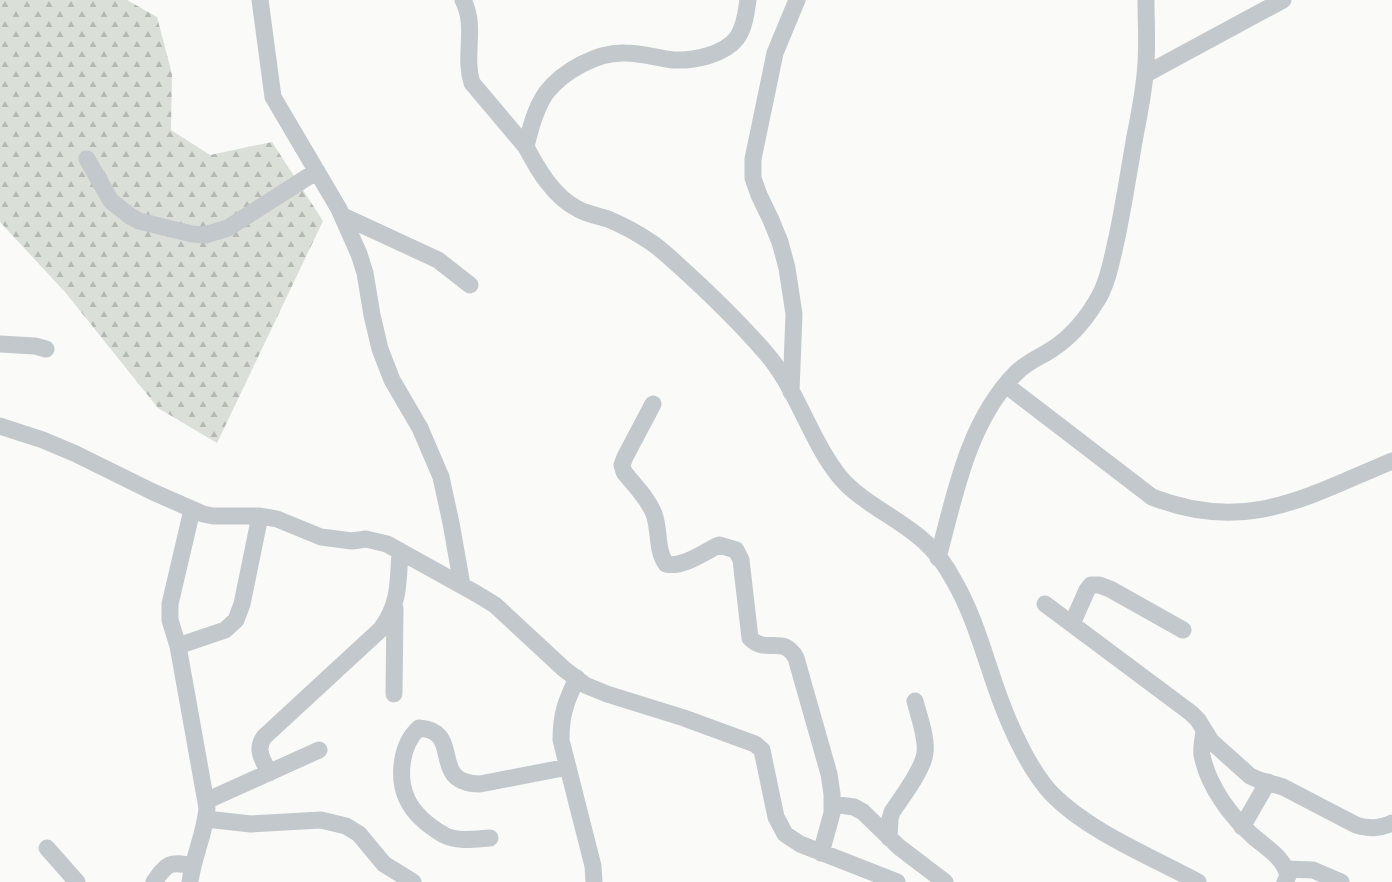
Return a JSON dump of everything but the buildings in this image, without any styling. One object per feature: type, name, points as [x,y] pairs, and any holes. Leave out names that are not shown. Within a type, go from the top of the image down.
[{"type":"street","points":[[260,0],[273,97],[343,216],[365,273],[372,315],[380,349],[392,380],[420,428],[441,477],[462,585]]},
{"type":"street","points":[[463,0],[468,10],[471,27],[468,71],[472,83],[526,147],[535,164],[562,198],[579,210],[609,220],[651,242],[690,276],[765,352],[779,371],[827,459],[840,477],[858,494],[924,541],[953,578],[966,604],[1001,701],[1015,733],[1035,770],[1052,793],[1074,813],[1100,830],[1198,882]]},
{"type":"street","points":[[526,147],[537,109],[546,93],[559,80],[578,66],[601,56],[625,53],[686,60],[720,51],[737,38],[742,28],[748,0]]},
{"type":"street","points":[[791,394],[794,314],[787,268],[772,220],[759,195],[753,178],[753,159],[775,53],[796,0]]},
{"type":"street","points":[[938,558],[960,479],[974,438],[982,420],[1006,385],[1027,363],[1047,352],[1065,339],[1082,322],[1098,301],[1109,270],[1122,215],[1146,74],[1146,0]]},
{"type":"street","points":[[1146,74],[1283,0]]},
{"type":"street","points":[[87,159],[110,201],[130,216],[139,221],[192,234],[205,235],[228,228],[317,171]]},
{"type":"street","points":[[343,216],[438,260],[470,285]]},
{"type":"street","points":[[0,344],[35,346],[46,349]]},
{"type":"street","points":[[1006,385],[1152,497],[1169,504],[1189,508],[1226,513],[1253,512],[1276,507],[1296,501],[1392,461]]},
{"type":"street","points":[[653,404],[625,457],[622,466],[624,472],[648,502],[654,513],[662,557],[666,564],[673,566],[681,564],[719,545],[736,550],[741,560],[750,638],[756,645],[782,645],[792,650],[796,658],[829,774],[832,813],[821,852]]},
{"type":"street","points":[[0,426],[44,440],[192,510],[213,516],[260,516],[278,519],[321,537],[376,541],[400,551],[495,605],[585,685],[607,694],[684,718],[755,744],[762,750],[776,817],[785,834],[800,844],[821,852],[868,877],[897,882]]},
{"type":"street","points":[[154,882],[167,865],[176,863],[191,874],[206,819],[206,801],[178,646],[170,620],[170,604],[192,510]]},
{"type":"street","points":[[178,646],[225,630],[236,620],[242,604],[260,516]]},
{"type":"street","points":[[394,694],[395,606],[400,551]]},
{"type":"street","points":[[1072,624],[1087,590],[1091,585],[1099,585],[1110,589],[1183,630]]},
{"type":"street","points":[[1045,604],[1191,713],[1198,720],[1211,741],[1250,776],[1283,787],[1361,827],[1377,829],[1392,823]]},
{"type":"street","points":[[269,773],[259,750],[260,743],[264,737],[381,629],[390,618],[395,606]]},
{"type":"street","points":[[577,678],[563,707],[561,740],[593,866],[594,882]]},
{"type":"street","points":[[889,838],[892,812],[919,768],[925,753],[915,701]]},
{"type":"street","points":[[490,838],[460,839],[446,836],[432,828],[414,809],[407,798],[403,774],[404,754],[407,743],[412,734],[419,728],[430,729],[438,733],[451,771],[459,780],[468,784],[480,784],[568,767]]},
{"type":"street","points":[[1204,731],[1202,754],[1205,766],[1220,799],[1242,826],[1282,861],[1286,875],[1313,870],[1341,882]]},
{"type":"street","points":[[206,801],[319,750]]},
{"type":"street","points":[[1242,826],[1268,782]]},
{"type":"street","points":[[832,804],[854,807],[863,812],[889,838],[945,882]]},
{"type":"street","points":[[206,819],[251,824],[321,820],[346,826],[359,834],[384,864],[413,882]]},
{"type":"street","points":[[47,848],[77,882]]},
{"type":"green space","points":[[0,0],[127,0],[157,17],[172,74],[171,130],[210,155],[272,142],[323,221],[217,443],[158,408],[65,292],[0,222]]}]
